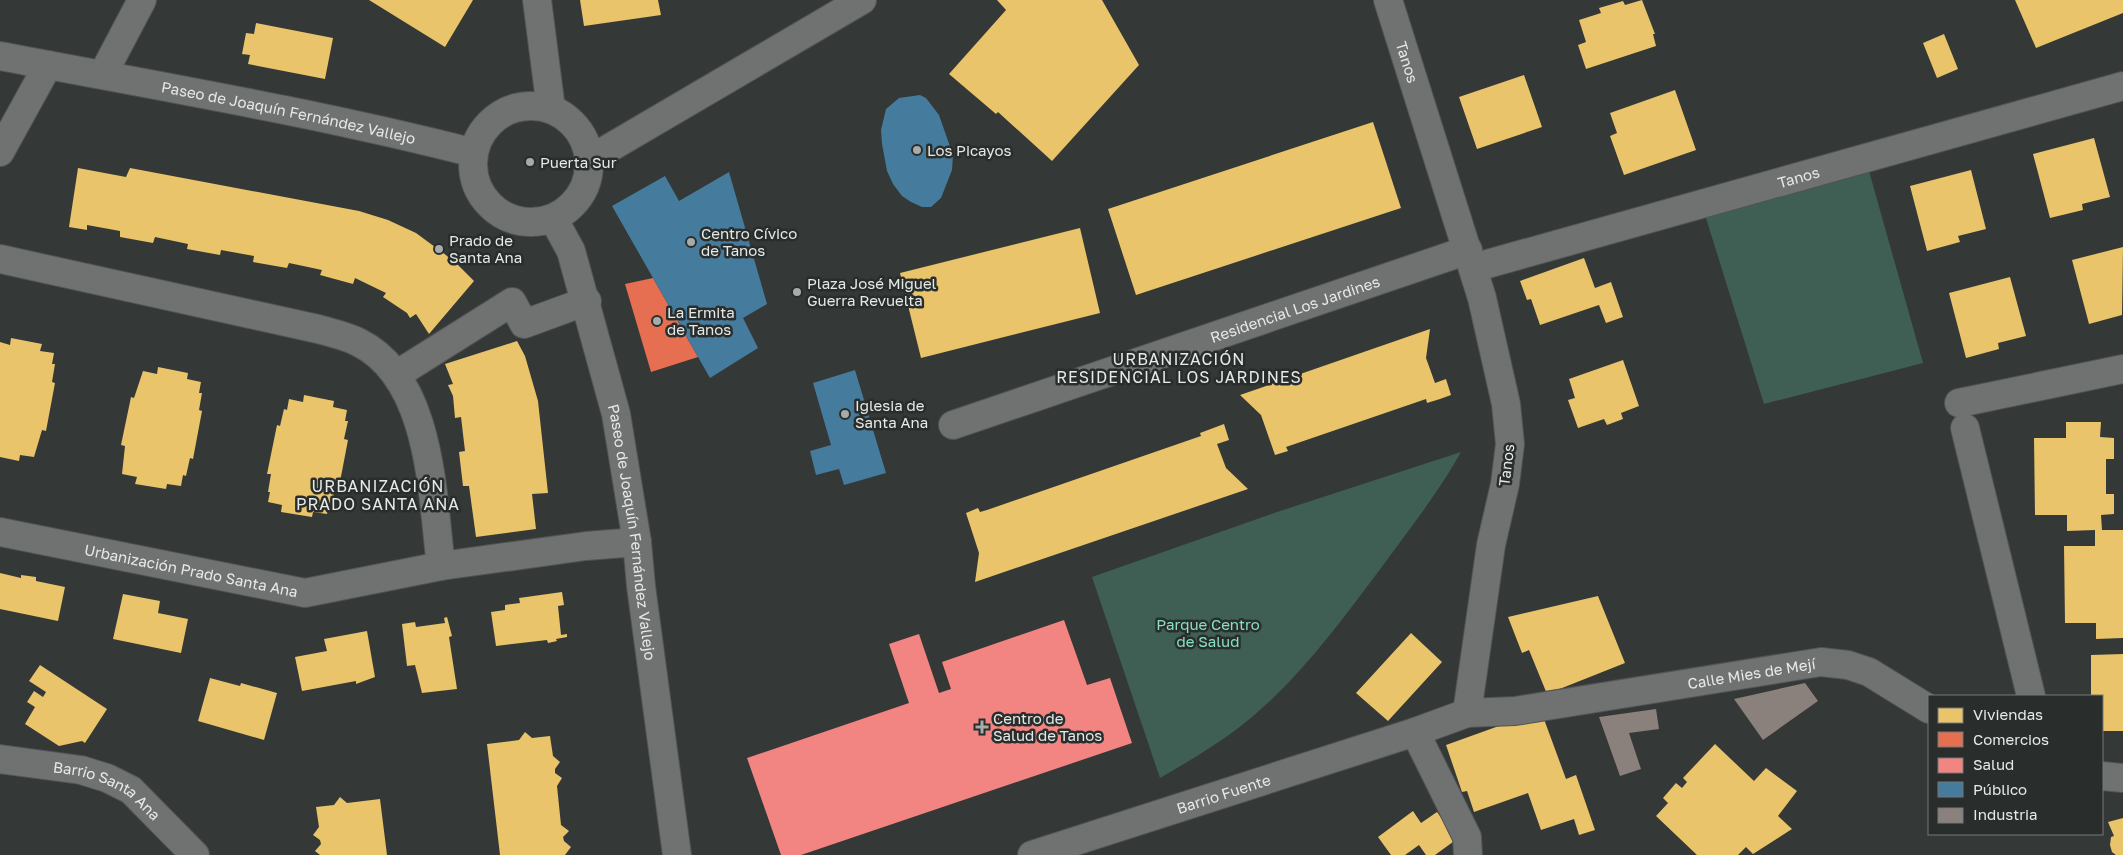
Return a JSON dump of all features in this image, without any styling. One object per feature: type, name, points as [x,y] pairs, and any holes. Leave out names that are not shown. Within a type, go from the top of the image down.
[{"type":"street","points":[[103,74],[142,0]]},
{"type":"street","points":[[537,0],[551,109]]},
{"type":"street","points":[[589,160],[862,0]]},
{"type":"street","name":"Tanos","points":[[1388,0],[1482,298],[1506,404],[1510,444],[1505,484],[1491,544],[1468,713]]},
{"type":"street","name":"Paseo de Joaquín Fernández Vallejo","points":[[0,56],[103,74],[410,137],[474,153]]},
{"type":"street","points":[[0,152],[48,65]]},
{"type":"street","name":"Tanos","points":[[1470,259],[2123,86]]},
{"type":"street","points":[[532,105],[551,109],[566,117],[578,129],[586,144],[589,160],[588,175],[584,188],[566,211],[553,218],[536,222],[518,221],[501,214],[487,203],[478,188],[473,171],[474,153],[486,128],[494,118],[511,108],[532,105]]},
{"type":"street","name":"Paseo de Joaquín Fernández Vallejo","points":[[553,218],[571,251],[616,414],[637,542],[641,586],[677,855]]},
{"type":"street","points":[[0,259],[342,335],[360,343],[396,375],[416,411],[423,433],[441,566]]},
{"type":"street","name":"Residencial Los Jardines","points":[[953,425],[1470,259]]},
{"type":"street","points":[[396,375],[512,302],[524,324],[586,301]]},
{"type":"street","points":[[1959,403],[2123,370]]},
{"type":"street","points":[[1965,428],[2032,695]]},
{"type":"street","name":"Urbanización Prado Santa Ana","points":[[0,532],[305,594],[441,566],[586,546],[637,542]]},
{"type":"street","name":"Calle Mies de Mejí","points":[[1468,713],[1515,711],[1821,662],[1848,665],[1869,672],[1928,709]]},
{"type":"street","points":[[1468,713],[1415,732],[1467,838],[1468,855]]},
{"type":"street","name":"Barrio Fuente","points":[[1032,855],[1415,732]]},
{"type":"street","name":"Barrio Santa Ana","points":[[0,759],[81,770],[107,778],[131,790],[195,855]]},
{"type":"street","points":[[2103,776],[2123,778]]},
{"type":"green space","points":[[1869,171],[1923,363],[1764,404],[1705,215]]},
{"type":"green space","name":"Parque Centro de Salud","points":[[1461,452],[1433,497],[1402,540],[1332,632],[1297,674],[1258,712],[1237,729],[1160,778],[1092,577],[1274,513]]},
{"type":"building: Viviendas","points":[[369,0],[473,0],[445,47]]},
{"type":"building: Viviendas","points":[[580,0],[658,0],[661,15],[584,26]]},
{"type":"building: Viviendas","points":[[997,0],[1102,0],[1139,65],[1052,161],[998,112],[996,114],[949,74],[1006,10]]},
{"type":"building: Viviendas","points":[[1642,0],[1655,34],[1653,34],[1656,46],[1586,69],[1578,45],[1586,42],[1579,20],[1601,13],[1599,8],[1623,1],[1625,5]]},
{"type":"building: Viviendas","points":[[2015,0],[2123,0],[2123,13],[2036,48]]},
{"type":"building: Viviendas","points":[[256,23],[333,38],[325,79],[248,64],[250,55],[242,54],[246,33],[254,34]]},
{"type":"building: Viviendas","points":[[1944,34],[1958,69],[1937,78],[1923,43]]},
{"type":"building: Viviendas","points":[[1524,75],[1542,127],[1477,149],[1459,97]]},
{"type":"building: Viviendas","points":[[1675,90],[1696,150],[1624,175],[1610,136],[1617,133],[1610,113]]},
{"type":"building: Viviendas","points":[[1373,122],[1401,208],[1136,295],[1108,209]]},
{"type":"building: Viviendas","points":[[2094,138],[2110,197],[2082,204],[2083,210],[2050,218],[2033,154]]},
{"type":"building: Viviendas","points":[[78,168],[126,177],[130,168],[359,211],[388,220],[416,233],[454,261],[474,281],[429,334],[416,314],[410,318],[407,313],[383,297],[386,293],[355,278],[353,284],[320,275],[322,270],[289,263],[287,268],[253,262],[254,256],[221,250],[220,255],[187,249],[188,244],[155,237],[153,243],[120,237],[120,231],[87,225],[87,230],[69,227]]},
{"type":"building: Viviendas","points":[[1971,170],[1986,229],[1958,236],[1960,242],[1927,251],[1910,186]]},
{"type":"building: Viviendas","points":[[1080,228],[1100,313],[921,358],[900,273]]},
{"type":"building: Viviendas","points":[[2123,247],[2122,315],[2089,324],[2072,260]]},
{"type":"building: Viviendas","points":[[1584,258],[1595,288],[1611,282],[1623,317],[1606,323],[1599,305],[1540,325],[1531,299],[1527,300],[1520,281]]},
{"type":"building: Viviendas","points":[[2010,277],[2026,336],[1998,343],[1999,349],[1966,358],[1949,293]]},
{"type":"building: Viviendas","points":[[1430,329],[1426,358],[1435,383],[1446,379],[1451,395],[1440,399],[1427,403],[1426,399],[1286,447],[1288,451],[1275,455],[1261,415],[1240,395]]},
{"type":"building: Viviendas","points":[[11,338],[42,344],[40,351],[54,353],[52,364],[55,364],[52,382],[55,383],[46,431],[42,430],[34,457],[20,455],[19,461],[0,457],[0,342],[10,345]]},
{"type":"building: Viviendas","points":[[517,341],[525,356],[538,401],[548,493],[532,494],[536,529],[476,537],[469,486],[463,486],[459,452],[465,451],[461,417],[455,418],[453,396],[448,385],[453,384],[445,364]]},
{"type":"building: Viviendas","points":[[1623,360],[1639,406],[1621,413],[1623,419],[1607,425],[1604,419],[1578,428],[1568,400],[1575,398],[1569,379]]},
{"type":"building: Viviendas","points":[[158,367],[188,373],[187,379],[201,382],[199,393],[202,393],[199,410],[202,411],[193,459],[190,458],[186,476],[183,475],[181,486],[167,484],[166,489],[135,484],[137,477],[122,474],[125,446],[121,445],[131,397],[134,398],[143,371],[157,374]]},
{"type":"building: Viviendas","points":[[304,395],[334,401],[333,407],[347,410],[345,421],[348,421],[344,439],[348,440],[339,487],[335,487],[332,504],[329,504],[327,514],[313,512],[312,517],[281,512],[282,505],[268,502],[271,474],[267,474],[277,425],[280,426],[284,409],[287,410],[289,399],[303,402]]},
{"type":"building: Viviendas","points":[[2066,422],[2101,422],[2100,437],[2114,438],[2114,459],[2106,459],[2106,494],[2114,494],[2114,514],[2101,515],[2102,530],[2123,530],[2123,638],[2096,639],[2096,623],[2065,623],[2064,546],[2095,546],[2095,530],[2067,531],[2067,515],[2035,515],[2034,438],[2066,438]]},
{"type":"building: Viviendas","points":[[1224,424],[1229,440],[1217,444],[1226,468],[1248,489],[975,582],[979,553],[966,513],[978,508],[980,512],[987,510],[1201,436],[1200,433]]},
{"type":"building: Viviendas","points":[[0,573],[21,578],[21,575],[36,577],[36,581],[65,587],[58,621],[0,609]]},
{"type":"building: Viviendas","points":[[562,592],[564,605],[558,606],[561,635],[567,634],[567,637],[548,643],[547,640],[496,646],[491,612],[505,610],[505,605],[520,603],[519,598]]},
{"type":"building: Viviendas","points":[[123,594],[160,601],[158,613],[188,619],[181,653],[113,639]]},
{"type":"building: Viviendas","points":[[1598,596],[1625,663],[1547,694],[1529,650],[1522,653],[1508,617]]},
{"type":"building: Viviendas","points":[[447,617],[452,636],[449,637],[457,689],[422,693],[415,665],[407,666],[402,624],[415,622],[416,627],[445,623],[444,618]]},
{"type":"building: Viviendas","points":[[367,631],[375,677],[356,684],[356,681],[302,691],[295,657],[327,651],[324,639]]},
{"type":"building: Viviendas","points":[[1411,633],[1442,662],[1388,721],[1356,693]]},
{"type":"building: Viviendas","points":[[2123,654],[2123,731],[2103,731],[2103,695],[2091,695],[2091,655]]},
{"type":"building: Viviendas","points":[[40,665],[107,709],[85,743],[82,741],[59,746],[25,724],[35,707],[27,702],[34,691],[43,697],[46,692],[29,681]]},
{"type":"building: Viviendas","points":[[210,678],[240,686],[241,683],[277,693],[264,740],[198,721]]},
{"type":"building: Viviendas","points":[[1541,711],[1566,779],[1576,775],[1595,830],[1579,835],[1574,819],[1541,830],[1528,793],[1474,812],[1467,791],[1462,792],[1446,745]]},
{"type":"building: Viviendas","points":[[525,732],[532,738],[550,736],[553,756],[560,762],[555,769],[555,773],[562,778],[557,786],[561,825],[569,831],[563,837],[564,841],[571,847],[565,855],[500,855],[487,744],[519,740]]},
{"type":"building: Viviendas","points":[[1715,744],[1754,781],[1766,768],[1797,791],[1778,816],[1792,829],[1753,854],[1746,847],[1738,855],[1697,855],[1656,816],[1668,803],[1663,798],[1676,783],[1682,788],[1687,782],[1683,778]]},
{"type":"building: Viviendas","points":[[340,797],[347,803],[380,799],[387,855],[320,855],[315,851],[321,844],[320,840],[313,835],[319,827],[316,807],[334,805]]},
{"type":"building: Viviendas","points":[[1413,811],[1421,823],[1437,812],[1457,839],[1435,855],[1426,855],[1419,845],[1405,855],[1391,855],[1378,837]]},
{"type":"building: Viviendas","points":[[2123,818],[2123,855],[2116,855],[2112,852],[2110,845],[2111,837],[2114,836],[2108,822]]},
{"type":"building: Comercios","name":"La Ermita de Tanos","points":[[653,278],[698,357],[651,372],[625,284]]},
{"type":"building: Salud","name":"Centro de Salud de Tanos","points":[[1064,620],[1087,685],[1110,678],[1132,743],[801,855],[781,855],[747,758],[909,703],[889,644],[919,634],[939,693],[951,689],[942,662]]},
{"type":"building: Público","name":"Los Picayos","points":[[920,95],[926,98],[939,115],[953,155],[952,170],[941,198],[931,207],[922,207],[902,196],[893,184],[887,171],[882,144],[881,130],[886,109],[899,98]]},
{"type":"building: Público","name":"Centro Cívico de Tanos","points":[[729,172],[767,304],[743,318],[758,348],[710,378],[612,206],[665,176],[679,201]]},
{"type":"building: Público","name":"Iglesia de Santa Ana","points":[[855,370],[886,473],[844,485],[839,469],[816,475],[810,451],[831,445],[813,383]]},
{"type":"building: Industria","points":[[1805,683],[1818,701],[1763,740],[1734,699]]},
{"type":"building: Industria","points":[[1656,709],[1659,729],[1629,733],[1641,769],[1620,776],[1599,717]]},
{"type":"place","name":"Los Picayos","points":[[917,150]]},
{"type":"place","name":"Puerta Sur","points":[[530,162]]},
{"type":"place","name":"Centro Cívico de Tanos","points":[[691,242]]},
{"type":"place","name":"Prado de Santa Ana","points":[[439,249]]},
{"type":"place","name":"Plaza José Miguel Guerra Revuelta","points":[[797,292]]},
{"type":"place","name":"La Ermita de Tanos","points":[[657,321]]},
{"type":"place","name":"Iglesia de Santa Ana","points":[[845,414]]},
{"type":"place","name":"Centro de Salud de Tanos","points":[[982,727]]},
{"type":"district","name":"URBANIZACIÓN RESIDENCIAL LOS JARDINES","points":[[1179,368]]},
{"type":"district","name":"URBANIZACIÓN PRADO SANTA ANA","points":[[378,495]]}]
